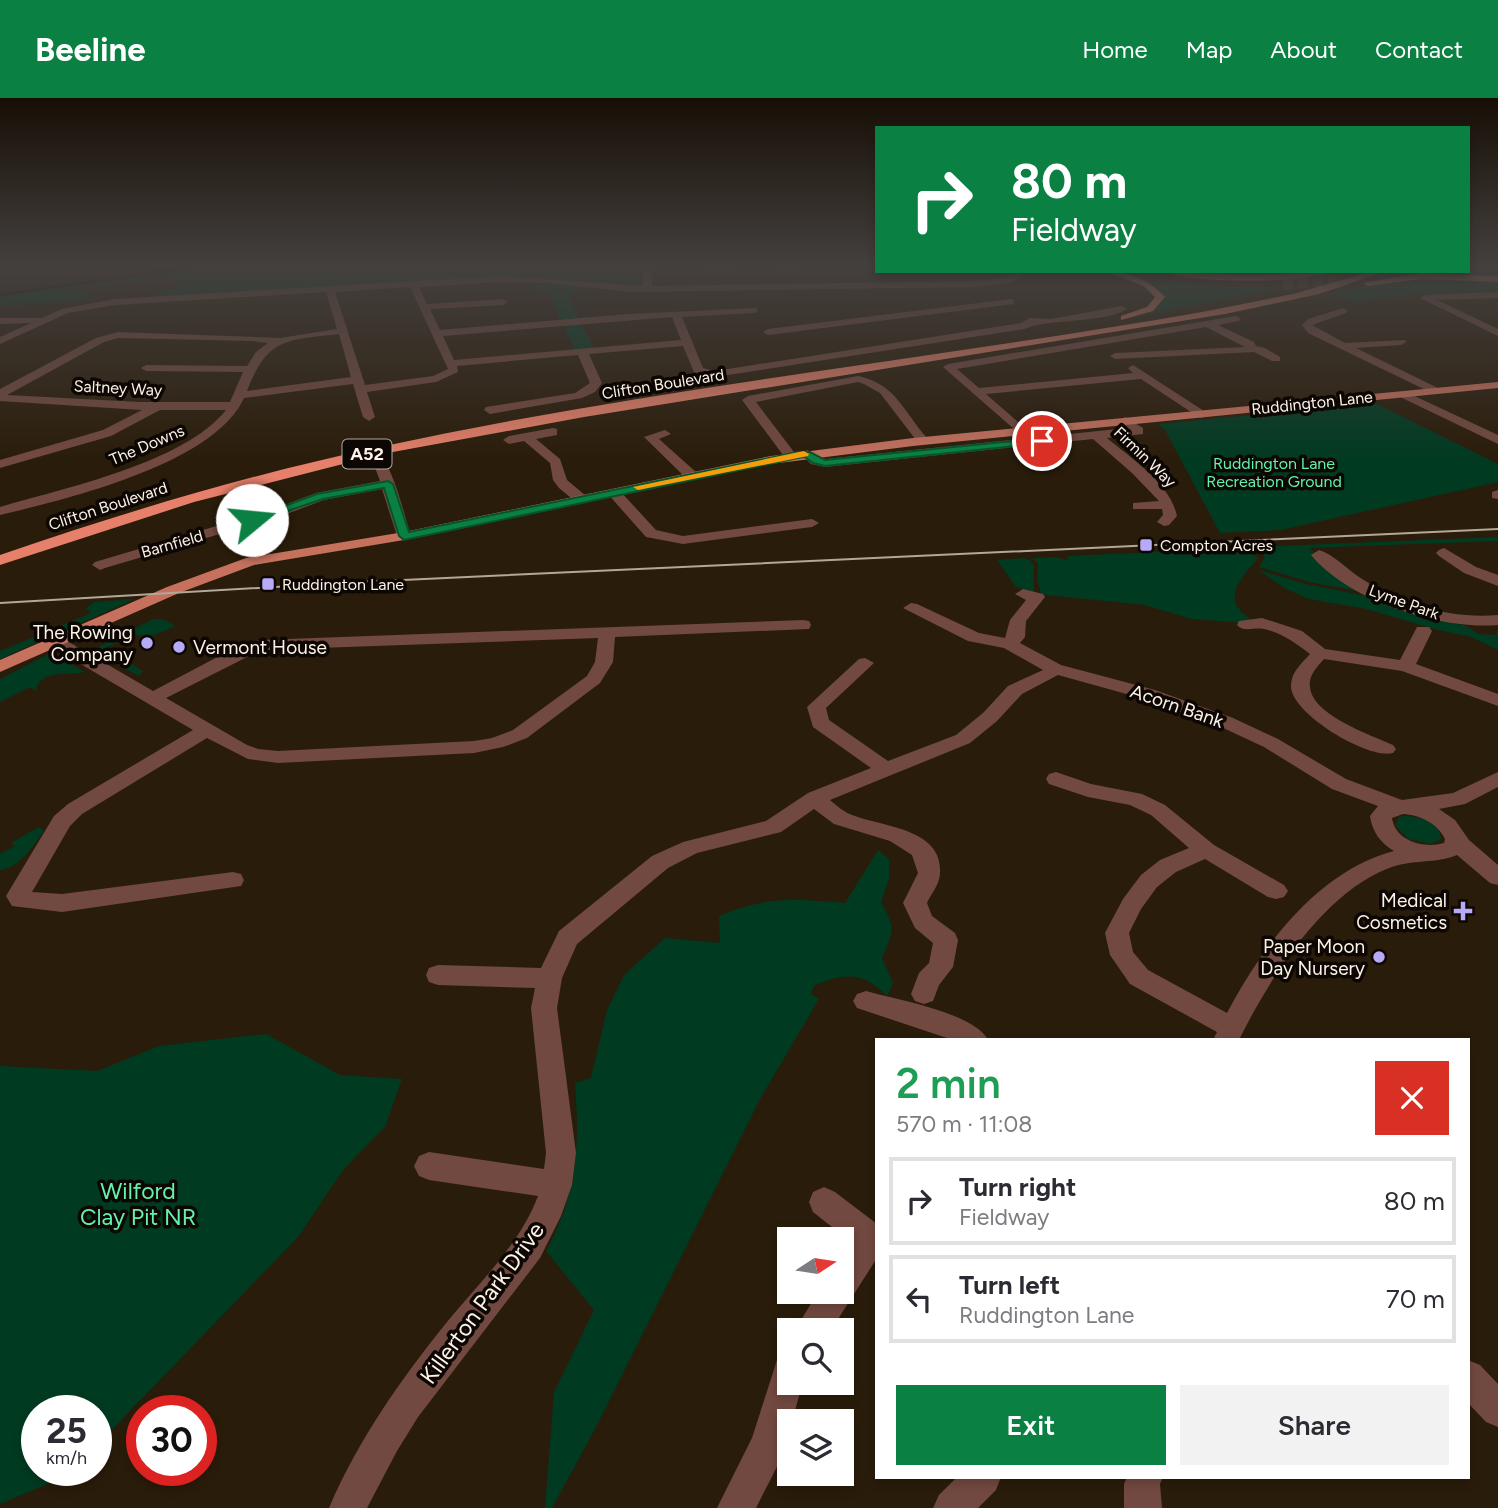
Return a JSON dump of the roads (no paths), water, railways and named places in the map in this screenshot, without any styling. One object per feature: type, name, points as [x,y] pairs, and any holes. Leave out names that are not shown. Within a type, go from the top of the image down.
[{"type":"highway","points":[[991,343],[1061,330]]},
{"type":"highway","name":"Clifton Boulevard","points":[[0,548],[216,482],[382,443],[533,415],[1069,330]]},
{"type":"highway","name":"Clifton Boulevard","points":[[0,560],[118,520],[220,490],[393,448],[544,420],[1112,330]]},
{"type":"main road","name":"Ruddington Lane","points":[[0,667],[235,566],[285,554],[404,536],[791,456],[1498,385]]},
{"type":"street","points":[[0,341],[23,330]]},
{"type":"street","points":[[206,336],[216,330]]},
{"type":"street","points":[[435,330],[452,363],[689,342]]},
{"type":"street","points":[[437,333],[477,330]]},
{"type":"street","points":[[683,330],[701,372],[715,374],[1000,330]]},
{"type":"street","points":[[762,330],[774,365]]},
{"type":"street","points":[[768,343],[821,330]]},
{"type":"street","points":[[1022,432],[948,367],[1165,330]]},
{"type":"street","points":[[1221,330],[1250,344],[1251,349]]},
{"type":"street","points":[[1311,330],[1436,391]]},
{"type":"street","points":[[0,396],[109,337],[134,334],[280,341],[343,331],[368,417]]},
{"type":"street","name":"The Downs","points":[[0,511],[111,477],[162,458],[205,435],[223,421],[237,401],[260,354],[280,341]]},
{"type":"street","points":[[1089,342],[1115,356],[1200,414]]},
{"type":"street","points":[[1343,346],[1401,342]]},
{"type":"street","points":[[1115,356],[1154,356],[1216,350],[1248,352],[1251,349],[1261,350],[1276,359]]},
{"type":"street","points":[[497,408],[578,396],[591,390],[596,383],[582,351]]},
{"type":"street","name":"Saltney Way","points":[[0,396],[158,406],[237,401],[359,385],[436,379],[452,372],[452,363]]},
{"type":"street","points":[[146,368],[252,369]]},
{"type":"street","points":[[976,392],[1143,375]]},
{"type":"street","points":[[791,456],[748,400],[858,379],[871,382],[889,393],[901,415],[923,441]]},
{"type":"street","points":[[1402,394],[1498,440]]},
{"type":"street","points":[[0,464],[114,430],[158,406]]},
{"type":"street","name":"Ruddington Lane","points":[[807,454],[816,461],[825,463],[1139,431],[1125,421]]},
{"type":"street","points":[[509,440],[554,432]]},
{"type":"street","points":[[664,434],[650,437],[692,476]]},
{"type":"street","name":"Firmin Way","points":[[1097,436],[1137,470],[1167,501],[1170,516],[1164,522]]},
{"type":"street","points":[[527,437],[537,449],[555,460],[559,467],[558,476],[561,483],[581,499]]},
{"type":"street","points":[[386,465],[388,484],[404,536]]},
{"type":"street","name":"Barnfield","points":[[100,565],[116,557],[279,512],[321,496],[388,484]]},
{"type":"street","points":[[614,493],[651,534],[683,540],[812,524]]},
{"type":"street","name":"Firmin Way","points":[[1138,506],[1168,505]]},
{"type":"street","points":[[1444,553],[1470,570],[1498,581]]},
{"type":"street","name":"Lyme Park","points":[[1319,555],[1355,583],[1379,596],[1437,615],[1488,625]]},
{"type":"street","points":[[1009,644],[1016,637],[1018,620],[1037,597],[1023,594]]},
{"type":"street","name":"Acorn Bank","points":[[911,609],[974,637],[1009,644],[1055,669],[1148,694],[1226,722],[1270,743],[1339,784],[1434,816],[1443,843],[1402,845],[1339,784]]},
{"type":"street","points":[[1245,625],[1262,623],[1296,635],[1320,653],[1406,666],[1498,700]]},
{"type":"street","points":[[153,698],[250,647],[803,625]]},
{"type":"street","points":[[1406,666],[1423,631]]},
{"type":"street","points":[[56,642],[255,755],[278,757],[474,747],[496,743],[520,734],[594,680],[604,662],[607,632]]},
{"type":"street","points":[[1320,653],[1307,665],[1299,680],[1302,697],[1324,719],[1368,735],[1386,749]]},
{"type":"street","points":[[865,663],[816,707],[820,723],[884,768]]},
{"type":"street","name":"Killerton Park Drive","points":[[348,1508],[361,1475],[394,1420],[529,1247],[546,1216],[557,1185],[561,1153],[544,1008],[549,978],[568,938],[660,862],[691,847],[773,827],[815,798],[884,768],[924,756],[963,739],[990,717],[1015,690],[1043,678],[1055,669]]},
{"type":"street","points":[[207,730],[75,809],[62,821],[18,895],[20,900],[62,903],[233,880]]},
{"type":"street","points":[[1056,779],[1088,790],[1135,799],[1158,810],[1206,850],[1276,891]]},
{"type":"street","points":[[1377,864],[1385,831],[1381,816],[1384,812],[1458,799],[1498,779]]},
{"type":"street","points":[[815,798],[844,820],[882,829],[913,843],[924,855],[929,873],[915,903],[923,922],[946,940],[941,967],[928,980],[924,994]]},
{"type":"street","points":[[1443,843],[1458,799]]},
{"type":"street","points":[[1206,850],[1168,866],[1149,881],[1131,905],[1117,933],[1122,955],[1139,977],[1229,1034],[1272,964],[1301,926],[1334,892],[1377,864],[1443,843]]},
{"type":"street","points":[[1443,843],[1498,878]]},
{"type":"street","points":[[438,975],[549,978]]},
{"type":"street","points":[[866,1002],[956,1028],[972,1038]]},
{"type":"street","points":[[429,1166],[557,1185]]},
{"type":"street","points":[[824,1202],[874,1241],[854,1268]]},
{"type":"street","points":[[1470,1379],[1498,1410]]},
{"type":"street","points":[[736,1508],[768,1444],[782,1395]]},
{"type":"street","points":[[952,1508],[981,1479]]},
{"type":"street","points":[[1143,1508],[1144,1479]]},
{"type":"tram line","points":[[0,603],[360,582],[1498,529]]},
{"type":"place","name":"Compton Acres","points":[[1146,545]]},
{"type":"place","name":"Ruddington Lane","points":[[268,584]]},
{"type":"place","name":"The Rowing Company","points":[[147,643]]},
{"type":"place","name":"Vermont House","points":[[179,647]]},
{"type":"place","name":"Medical Cosmetics","points":[[1463,911]]},
{"type":"place","name":"Paper Moon Day Nursery","points":[[1379,957]]},
{"type":"park label","name":"Ruddington Lane Recreation Ground","points":[[1274,472]]},
{"type":"park label","name":"Wilford Clay Pit NR","points":[[138,1204]]}]
